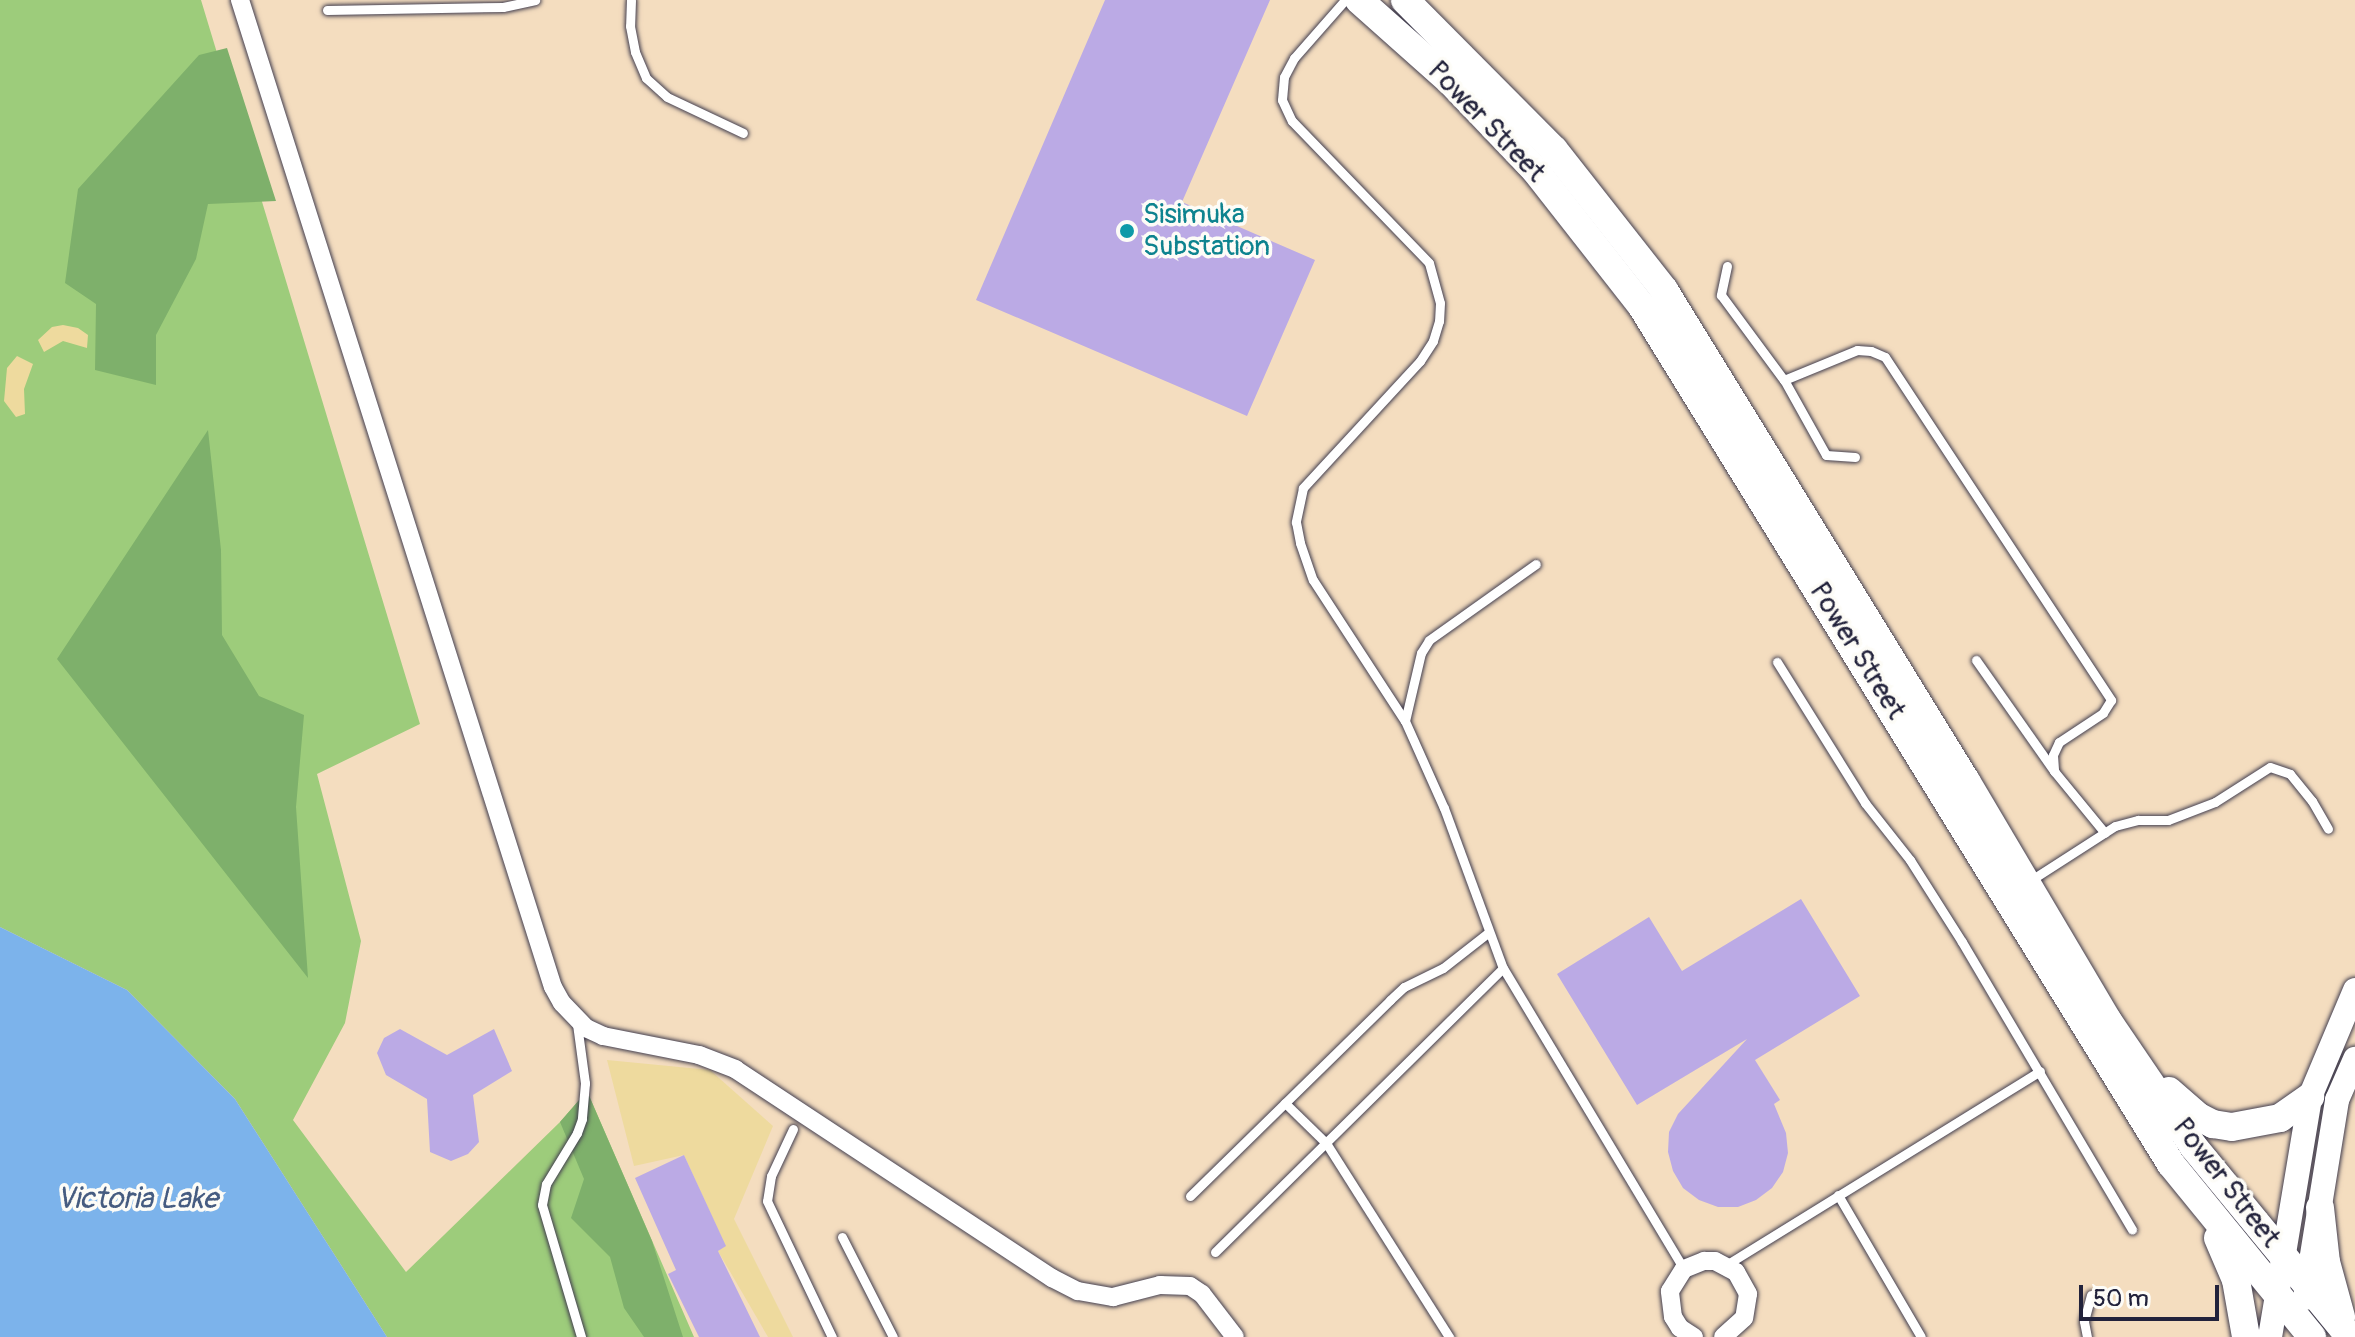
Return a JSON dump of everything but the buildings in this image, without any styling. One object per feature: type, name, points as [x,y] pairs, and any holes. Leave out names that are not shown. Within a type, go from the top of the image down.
[{"type":"main road","name":"Power Street","points":[[1359,0],[1544,160]]},
{"type":"main road","name":"Power Street","points":[[1405,0],[1544,160],[1664,290],[1826,577],[2015,890],[2171,1164],[2277,1294],[2303,1333]]},
{"type":"main road","name":"Power Street","points":[[2015,890],[2193,1146],[2348,1334]]},
{"type":"main road","points":[[2270,1337],[2310,1097],[2355,990]]},
{"type":"main road","points":[[2108,1021],[2184,1106],[2213,1124],[2247,1127],[2265,1123],[2280,1118],[2310,1097]]},
{"type":"main road","points":[[2303,1333],[2307,1285],[2337,1100],[2352,1072]]},
{"type":"main road","points":[[2320,1208],[2327,1270],[2348,1334]]},
{"type":"main road","points":[[2207,1211],[2236,1280],[2246,1337]]},
{"type":"street","points":[[240,0],[553,987],[577,1021],[603,1036],[699,1055],[735,1069],[1040,1270],[1078,1291],[1113,1297],[1160,1285],[1190,1286],[1202,1294],[1235,1337]]},
{"type":"street","points":[[1692,1337],[1680,1328],[1669,1305],[1675,1279],[1684,1269],[1704,1261],[1726,1265],[1744,1282],[1748,1306],[1733,1334]]},
{"type":"lane","points":[[327,10],[503,7],[535,0]]},
{"type":"lane","points":[[631,0],[630,26],[635,52],[646,78],[667,97],[743,133]]},
{"type":"lane","points":[[1345,0],[1294,58],[1284,77],[1282,100],[1292,121],[1429,263],[1440,303],[1439,321],[1433,341],[1420,361],[1303,488],[1296,522],[1313,580],[1405,721],[1444,808],[1503,968],[1684,1269]]},
{"type":"lane","points":[[1727,266],[1721,295],[1784,380],[1826,455],[1855,457]]},
{"type":"lane","points":[[1784,380],[1857,350],[1885,357],[2111,700],[2103,713],[2059,742],[2053,755],[2054,771]]},
{"type":"lane","points":[[1405,721],[1421,653],[1429,640],[1536,564]]},
{"type":"lane","points":[[1976,660],[2054,771],[2105,833]]},
{"type":"lane","points":[[1777,662],[1865,803],[1910,860],[2040,1071],[2132,1229]]},
{"type":"lane","points":[[2015,890],[2115,826],[2138,820],[2168,820],[2203,807],[2270,767],[2290,774],[2312,801],[2328,829]]},
{"type":"lane","points":[[1190,1196],[1404,987],[1443,968],[1489,932]]},
{"type":"lane","points":[[1215,1252],[1503,968]]},
{"type":"lane","points":[[577,1021],[585,1083],[582,1119],[577,1133],[546,1184],[542,1205],[581,1337]]},
{"type":"lane","points":[[1726,1265],[2040,1071]]},
{"type":"lane","points":[[1285,1103],[1326,1143],[1449,1337]]},
{"type":"lane","points":[[793,1129],[771,1176],[767,1201],[832,1337]]},
{"type":"lane","points":[[1838,1195],[1921,1337]]},
{"type":"lane","points":[[842,1237],[893,1337]]},
{"type":"lane","points":[[2087,1337],[2084,1321],[2091,1295]]},
{"type":"green space","points":[[0,0],[201,0],[420,724],[317,774],[361,941],[345,1023],[293,1120],[406,1272],[560,1122],[587,1091],[694,1337],[387,1337],[235,1099],[127,990],[0,927]]},
{"type":"green space","points":[[227,48],[276,201],[208,204],[196,259],[156,335],[156,385],[95,370],[96,304],[65,283],[78,189],[199,55]]},
{"type":"green space","points":[[208,430],[221,550],[222,635],[259,696],[304,715],[296,807],[308,978],[57,659]]},
{"type":"green space","points":[[587,1091],[652,1241],[683,1337],[644,1337],[624,1308],[610,1257],[571,1218],[584,1179],[560,1122]]},
{"type":"sand","points":[[63,325],[78,328],[88,335],[87,348],[63,341],[44,352],[38,340],[52,327]]},
{"type":"sand","points":[[17,356],[33,364],[24,389],[25,414],[16,417],[4,401],[7,368]]},
{"type":"sand","points":[[607,1060],[710,1070],[773,1126],[734,1219],[793,1337],[768,1337],[718,1251],[725,1245],[684,1155],[634,1166]]},
{"type":"water","name":"Victoria Lake","points":[[0,927],[127,990],[235,1099],[387,1337],[0,1337]]},
{"type":"place","name":"Sisimuka Substation","points":[[1127,231]]}]
